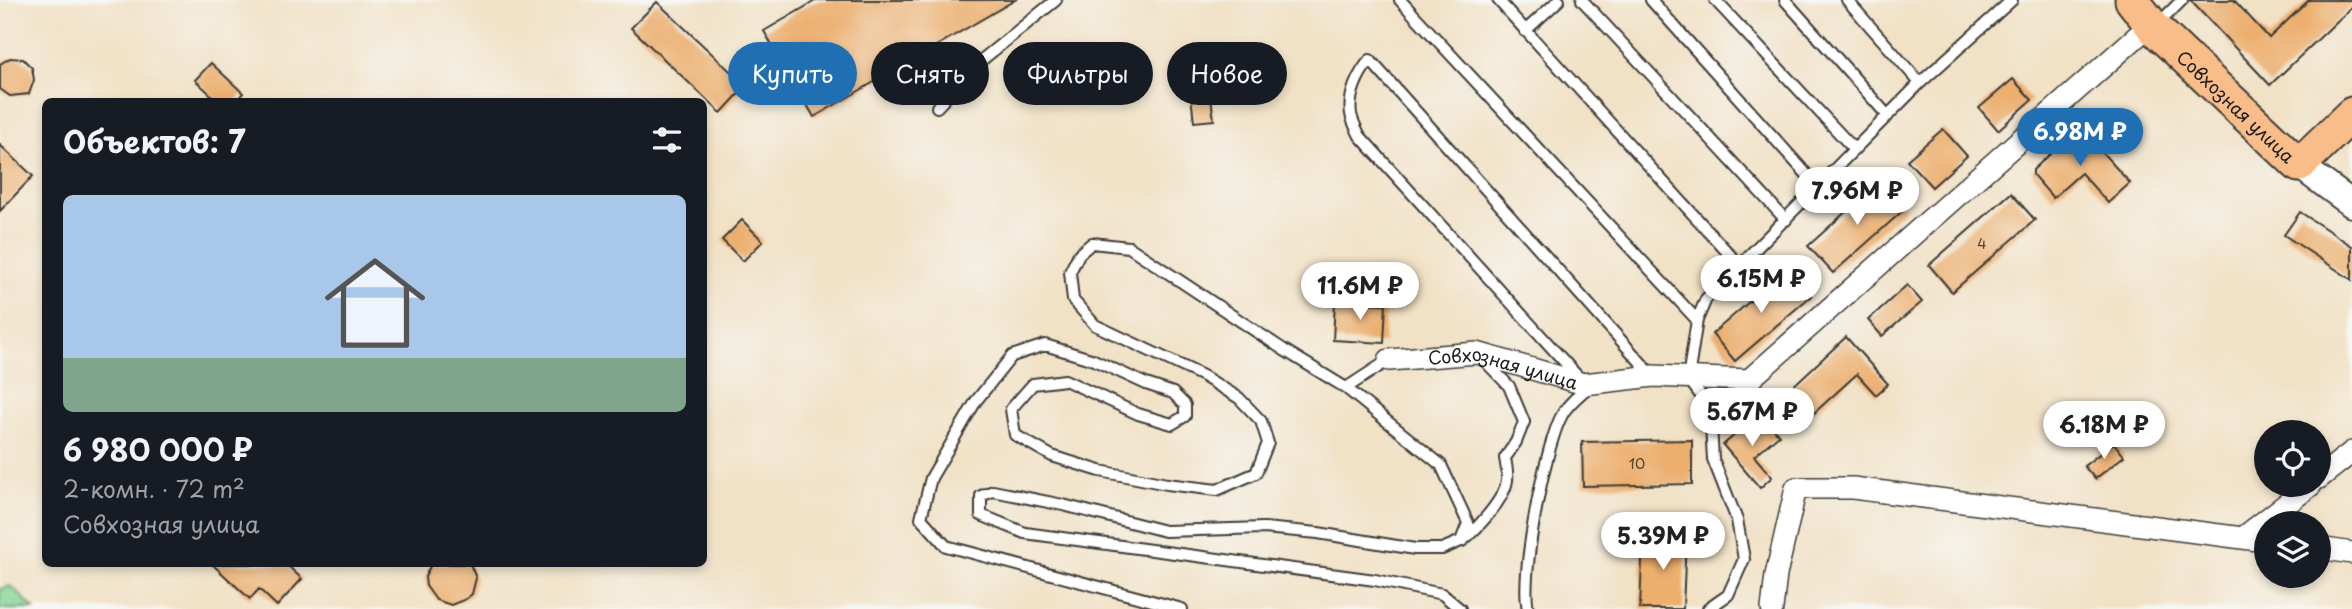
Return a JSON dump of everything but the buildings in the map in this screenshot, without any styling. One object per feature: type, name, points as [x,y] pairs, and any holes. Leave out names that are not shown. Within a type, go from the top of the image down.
[{"type":"main road","name":"Совхозная улица","points":[[2146,17],[2299,165],[2352,114]]},
{"type":"street","name":"Совхозная улица","points":[[1389,360],[1477,353],[1593,383],[1653,376],[1749,380],[2146,17]]},
{"type":"street","points":[[2299,165],[2352,204]]},
{"type":"street","points":[[2331,469],[2352,452]]},
{"type":"street","points":[[1772,609],[1776,575],[1797,488],[1853,488],[2254,539]]},
{"type":"street","points":[[2244,537],[2296,497]]},
{"type":"street","points":[[2331,550],[2352,553]]},
{"type":"lane","points":[[937,107],[978,63],[1056,0]]},
{"type":"lane","points":[[1400,0],[1697,320]]},
{"type":"lane","points":[[1498,0],[1740,266]]},
{"type":"lane","points":[[1525,31],[1559,0]]},
{"type":"lane","points":[[1582,0],[1786,220]]},
{"type":"lane","points":[[1651,0],[1818,187]]},
{"type":"lane","points":[[1715,0],[1854,149]]},
{"type":"lane","points":[[1785,0],[1888,116]]},
{"type":"lane","points":[[1847,0],[1920,83]]},
{"type":"lane","points":[[1708,609],[1728,594],[1744,559],[1737,520],[1713,459],[1710,408],[1688,378],[1697,320],[1706,299],[1920,83],[2012,0]]},
{"type":"lane","points":[[2146,17],[2182,0]]},
{"type":"lane","points":[[1528,609],[1525,581],[1550,441],[1563,412],[1593,383],[1360,136],[1351,115],[1352,95],[1361,71],[1370,60],[1653,376]]},
{"type":"lane","points":[[1182,609],[946,546],[921,518],[931,478],[976,401],[1012,356],[1045,345],[1094,360],[1146,384],[1173,393],[1185,405],[1185,416],[1172,424],[1138,414],[1065,380],[1033,384],[1011,409],[1015,435],[1052,456],[1100,471],[1167,484],[1217,490],[1256,473],[1268,443],[1261,421],[1239,398],[1203,376],[1095,325],[1073,300],[1070,272],[1079,254],[1092,243],[1129,247],[1346,388],[1441,465],[1468,523],[1461,541]]},
{"type":"lane","points":[[1460,609],[1442,594],[1375,580],[1025,533],[981,515],[981,496],[993,491],[1063,505],[1165,531],[1264,528],[1318,533],[1415,549],[1442,549],[1461,541],[1476,529],[1496,502],[1507,481],[1505,458],[1516,442],[1524,422],[1509,386],[1477,353]]},
{"type":"lane","points":[[1346,388],[1389,360]]},
{"type":"green space","points":[[11,586],[34,609],[0,609],[0,589]]}]
